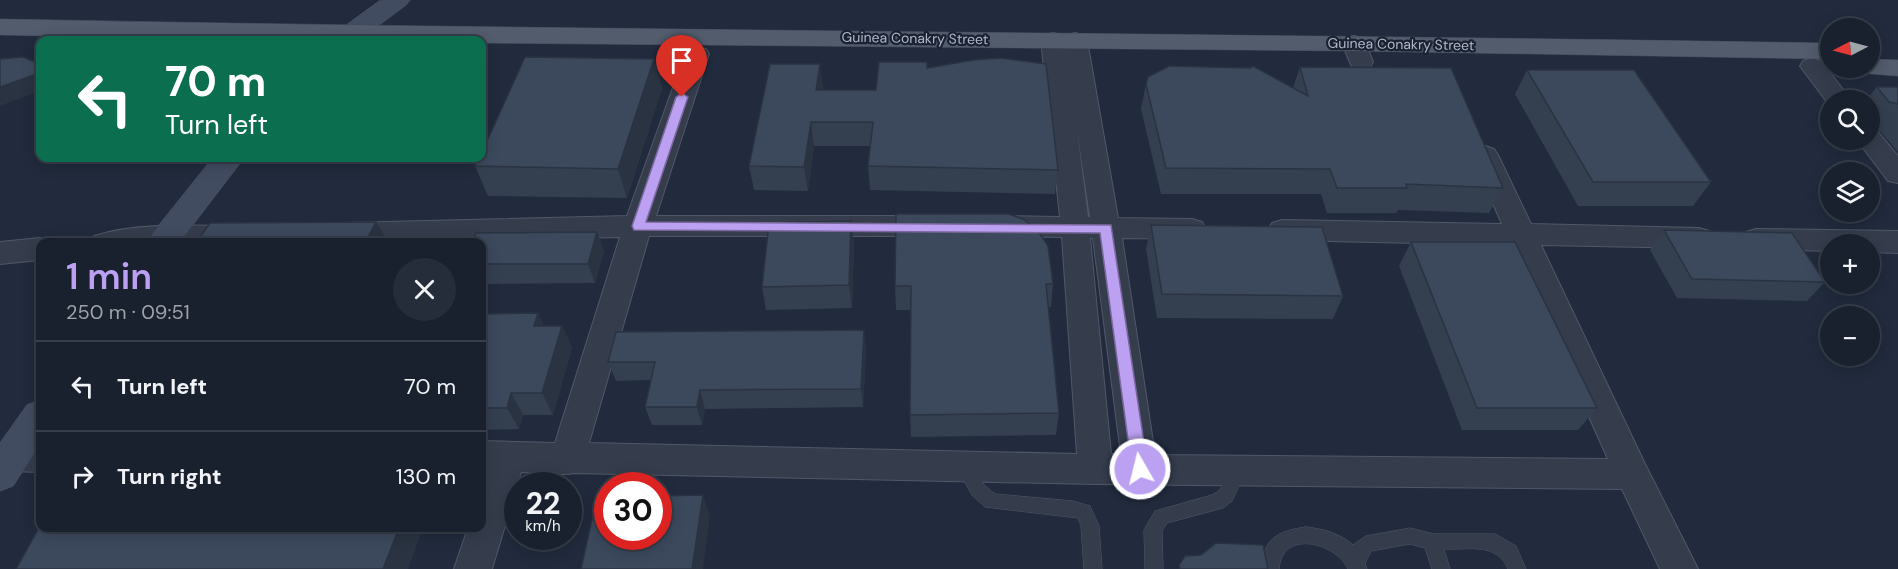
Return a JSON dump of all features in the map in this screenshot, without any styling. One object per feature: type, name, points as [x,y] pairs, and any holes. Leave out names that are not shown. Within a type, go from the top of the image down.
[{"type":"main road","points":[[347,36],[396,0]]},
{"type":"main road","name":"Guinea Conakry Street","points":[[0,27],[311,36]]},
{"type":"main road","name":"Guinea Conakry Street","points":[[486,40],[1820,61]]},
{"type":"main road","points":[[0,46],[36,47]]},
{"type":"main road","name":"Guinea Conakry Street","points":[[486,53],[697,54],[811,46]]},
{"type":"main road","points":[[1880,51],[1898,52]]},
{"type":"main road","name":"Guinea Conakry Street","points":[[1357,52],[1444,68],[1820,61]]},
{"type":"main road","points":[[1880,67],[1898,68]]},
{"type":"main road","points":[[165,238],[226,162]]},
{"type":"main road","points":[[17,462],[36,424]]},
{"type":"street","points":[[1065,50],[1075,226],[1095,470]]},
{"type":"street","points":[[1065,50],[1106,228],[1140,469]]},
{"type":"street","points":[[567,460],[638,226],[697,54]]},
{"type":"street","points":[[1472,127],[1632,474],[1679,569]]},
{"type":"street","points":[[1879,150],[1898,174]]},
{"type":"street","points":[[319,234],[638,226],[1075,226],[1213,229]]},
{"type":"street","points":[[1261,230],[1898,242]]},
{"type":"street","points":[[206,238],[271,235]]},
{"type":"street","points":[[0,253],[36,249]]},
{"type":"street","points":[[486,502],[495,456],[567,460],[1095,470],[1632,474]]},
{"type":"street","points":[[473,569],[480,532]]},
{"type":"lane","points":[[965,466],[978,490],[991,501],[1084,512],[1090,526],[1093,569]]},
{"type":"lane","points":[[1154,569],[1153,530],[1161,517],[1217,502],[1226,495],[1237,470]]},
{"type":"lane","points":[[1270,569],[1270,553],[1274,546],[1293,538],[1309,535],[1341,544],[1357,565]]},
{"type":"lane","points":[[1357,565],[1359,551],[1366,544],[1410,536],[1425,538],[1435,544],[1441,569]]},
{"type":"lane","points":[[1435,544],[1437,542],[1495,542],[1510,552],[1517,569]]},
{"type":"building","points":[[23,57],[36,62],[36,74],[0,87],[0,59]]},
{"type":"building","points":[[525,57],[654,59],[618,169],[475,166],[477,162],[486,162],[486,143]]},
{"type":"building","points":[[1000,58],[1046,64],[1058,170],[868,166],[873,122],[811,122],[804,167],[749,166],[770,64],[820,64],[816,90],[876,90],[879,62],[927,62],[927,68]]},
{"type":"building","points":[[1169,66],[1250,68],[1253,66],[1308,96],[1300,67],[1451,68],[1503,188],[1406,184],[1407,188],[1337,188],[1330,169],[1166,168],[1146,84],[1148,77]]},
{"type":"building","points":[[1527,70],[1634,70],[1711,182],[1593,182]]},
{"type":"building","points":[[1877,87],[1898,87],[1898,104],[1889,102]]},
{"type":"building","points":[[896,214],[1009,214],[1023,219],[1038,231],[1048,246],[1053,284],[1046,284],[1059,413],[910,415],[911,286],[895,286]]},
{"type":"building","points":[[851,221],[849,285],[762,287],[769,223]]},
{"type":"building","points":[[376,222],[368,238],[200,238],[210,223]]},
{"type":"building","points":[[1151,225],[1322,227],[1343,296],[1162,294]]},
{"type":"building","points":[[1664,230],[1792,233],[1820,275],[1820,282],[1692,279]]},
{"type":"building","points":[[597,232],[588,264],[486,264],[486,238],[474,238],[476,233]]},
{"type":"building","points":[[1411,242],[1515,242],[1597,408],[1477,408]]},
{"type":"building","points":[[538,313],[534,326],[562,326],[542,393],[511,393],[507,408],[486,408],[486,314]]},
{"type":"building","points":[[864,330],[861,389],[700,390],[697,407],[645,407],[655,362],[608,362],[616,332]]},
{"type":"building","points":[[703,495],[692,569],[581,569],[594,510],[594,550],[672,550],[672,496]]},
{"type":"building","points":[[37,532],[397,532],[383,569],[16,569]]},
{"type":"building","points":[[1216,543],[1263,545],[1268,569],[1180,569],[1179,565],[1185,556],[1201,555]]},
{"type":"route","points":[[682,97],[638,226],[1075,226],[1106,228],[1140,469]]}]
